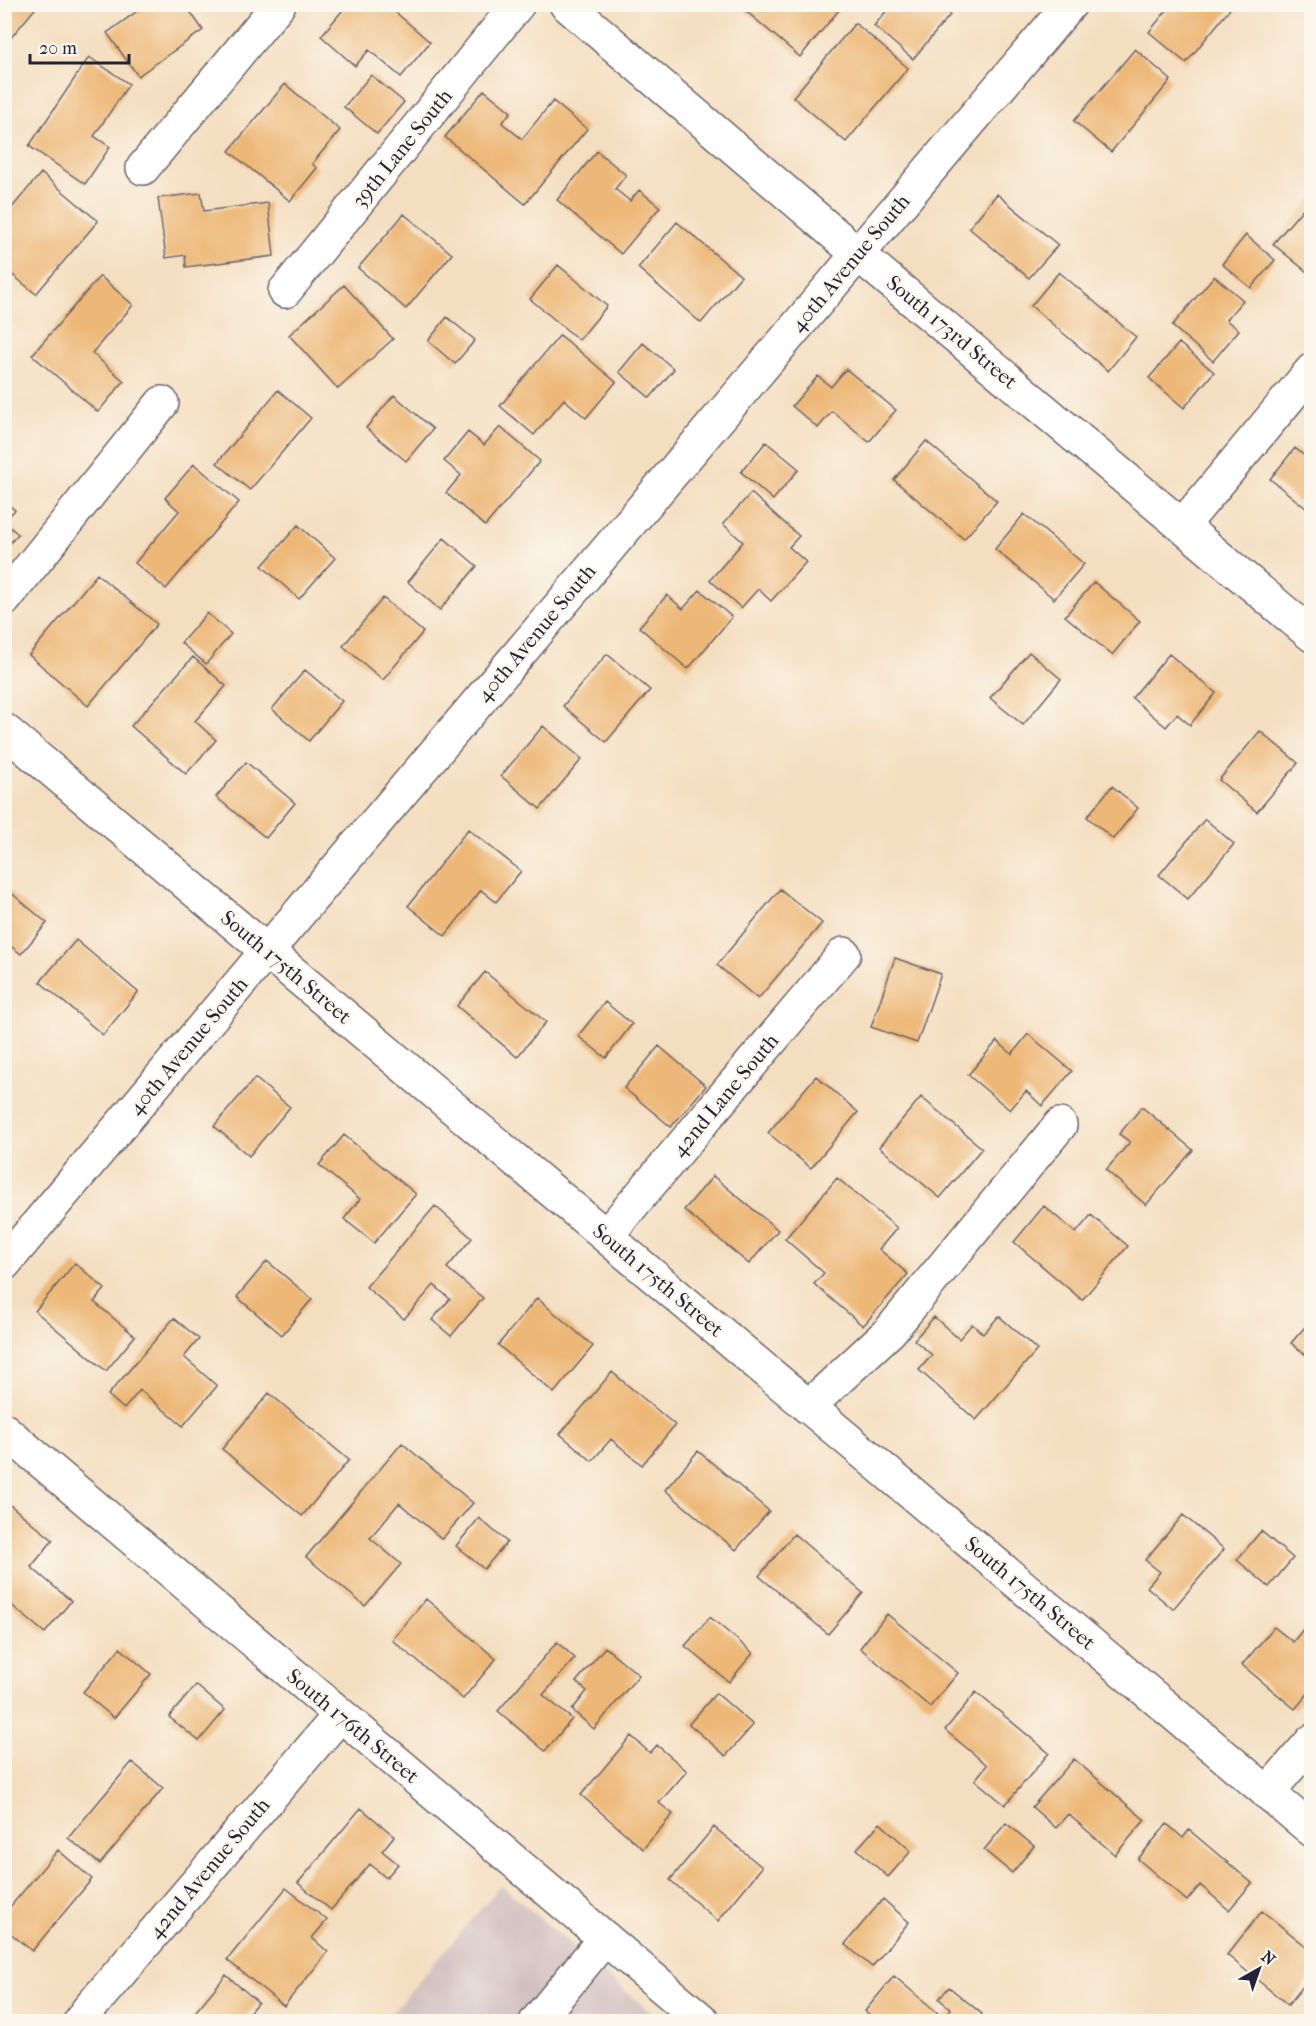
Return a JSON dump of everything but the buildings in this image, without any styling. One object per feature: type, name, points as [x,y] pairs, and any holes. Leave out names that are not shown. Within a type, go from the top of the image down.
[{"type":"street","points":[[143,168],[279,4]]},
{"type":"street","name":"39th Lane South","points":[[285,291],[518,4]]},
{"type":"street","name":"South 173rd Street","points":[[566,4],[858,254],[1311,635]]},
{"type":"street","name":"40th Avenue South","points":[[4,1264],[1070,4]]},
{"type":"street","points":[[1182,526],[1311,370]]},
{"type":"street","points":[[4,600],[162,403]]},
{"type":"street","name":"South 175th Street","points":[[4,730],[1311,1830]]},
{"type":"street","name":"42nd Lane South","points":[[606,1236],[844,954]]},
{"type":"street","points":[[808,1407],[890,1331],[1060,1125]]},
{"type":"street","name":"South 176th Street","points":[[4,1430],[704,2022]]},
{"type":"street","name":"42nd Avenue South","points":[[80,2022],[340,1715]]},
{"type":"street","points":[[1267,1793],[1311,1741]]},
{"type":"street","points":[[536,2022],[605,1938]]},
{"type":"shaded area","points":[[501,1885],[661,2021],[384,2022]]}]
